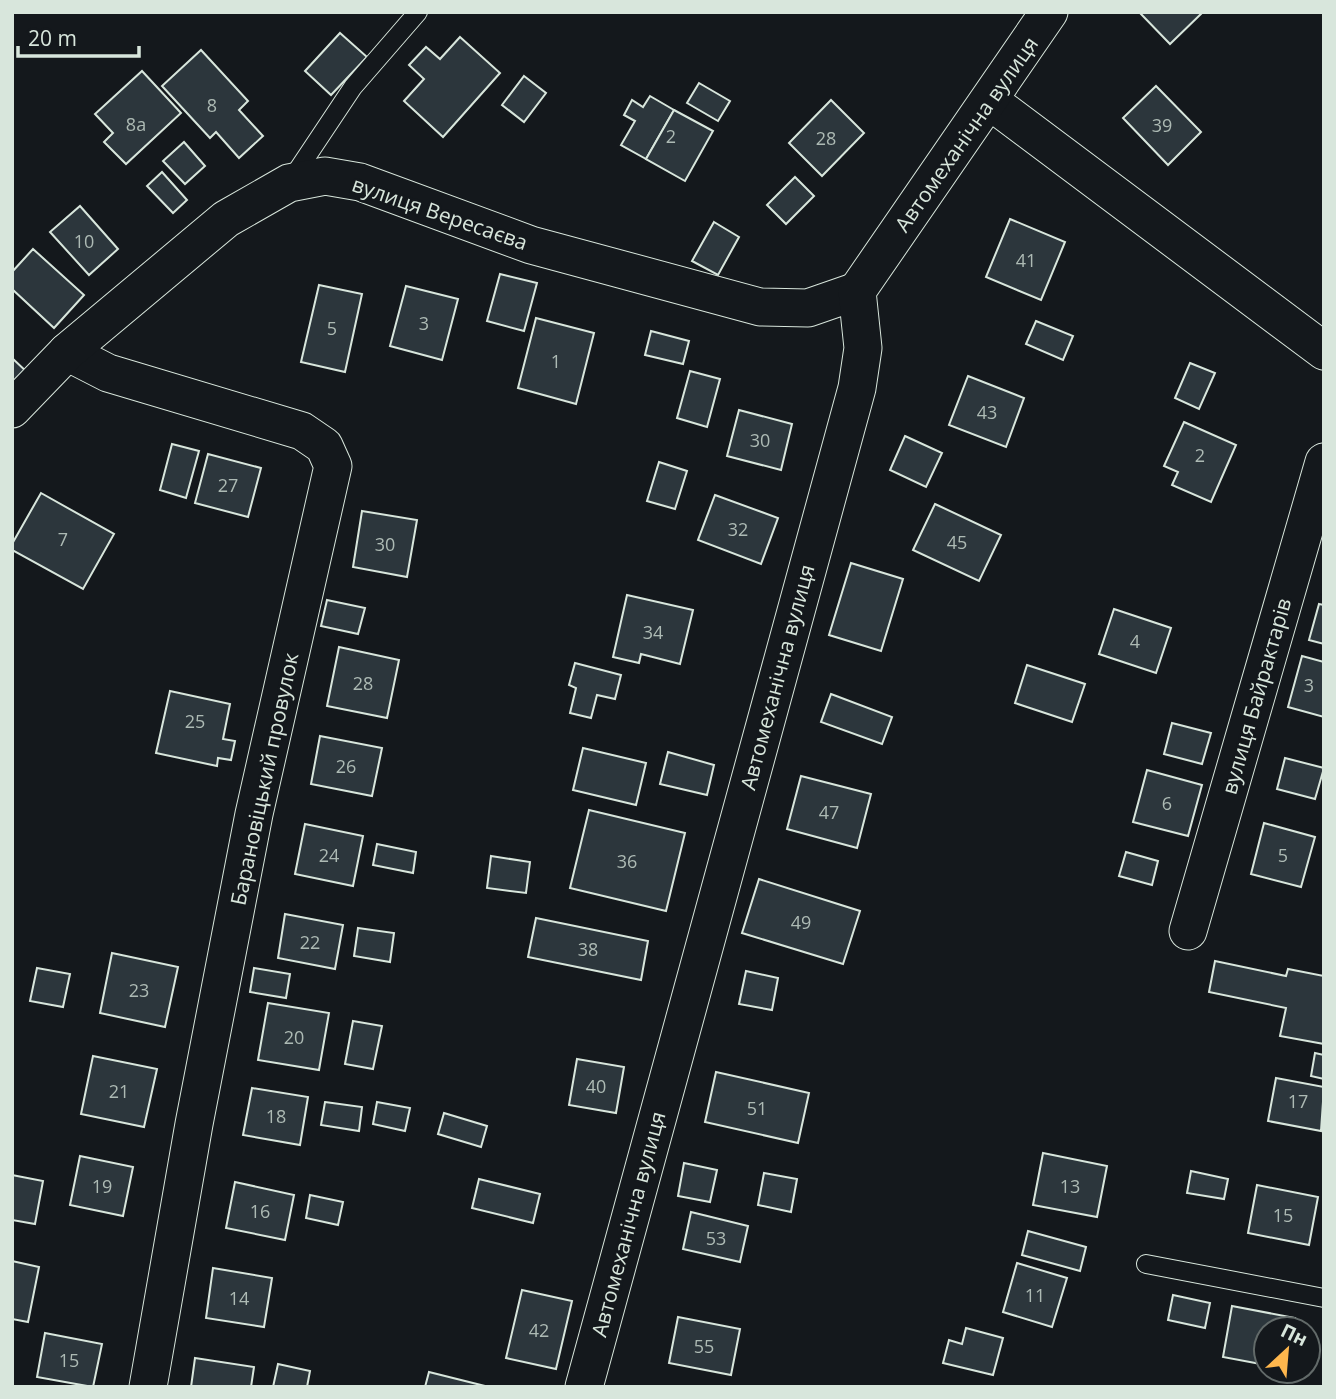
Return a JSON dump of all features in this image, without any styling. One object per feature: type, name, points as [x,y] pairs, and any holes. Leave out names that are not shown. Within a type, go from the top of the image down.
[{"type":"street","name":"Автомеханічна вулиця","points":[[584,1387],[857,388],[863,348],[857,291],[990,102],[1049,12]]},
{"type":"street","points":[[990,102],[1324,351]]},
{"type":"street","name":"вулиця Вересаєва","points":[[12,409],[66,352],[226,219],[289,183],[325,176],[360,182],[531,244],[760,307],[808,308],[857,291]]},
{"type":"street","name":"Барановіцький провулок","points":[[66,352],[108,373],[302,431],[324,446],[333,466],[251,827],[194,1125],[148,1387]]},
{"type":"street","name":"вулиця Байрактарів","points":[[1188,931],[1324,462]]},
{"type":"lane","points":[[289,183],[353,87],[418,12]]},
{"type":"lane","points":[[1146,1264],[1324,1297]]},
{"type":"building","points":[[1139,12],[1203,12],[1170,44]]},
{"type":"building","points":[[340,33],[367,57],[331,95],[305,71]]},
{"type":"building","points":[[460,37],[500,73],[443,137],[404,101],[424,79],[409,65],[426,47],[440,59]]},
{"type":"building","points":[[201,50],[248,101],[239,110],[263,136],[239,158],[216,132],[210,138],[162,86]]},
{"type":"building","points":[[142,71],[181,113],[126,164],[104,142],[113,133],[95,114]]},
{"type":"building","points":[[524,76],[546,93],[524,122],[502,105]]},
{"type":"building","points":[[699,83],[730,101],[718,121],[687,103]]},
{"type":"building","points":[[1156,86],[1201,132],[1168,165],[1123,118]]},
{"type":"building","points":[[650,96],[674,110],[646,159],[621,145],[635,121],[624,115],[632,100],[643,107]]},
{"type":"building","points":[[831,100],[864,133],[822,176],[789,143]]},
{"type":"building","points":[[674,110],[713,131],[685,181],[646,159]]},
{"type":"building","points":[[184,142],[205,166],[185,184],[163,161]]},
{"type":"building","points":[[162,172],[187,200],[173,213],[147,186]]},
{"type":"building","points":[[795,177],[814,196],[786,224],[767,205]]},
{"type":"building","points":[[80,206],[118,249],[89,275],[50,232]]},
{"type":"building","points":[[1010,219],[1065,242],[1041,300],[986,277]]},
{"type":"building","points":[[714,222],[739,237],[718,275],[692,261]]},
{"type":"building","points":[[33,249],[84,295],[54,328],[12,289],[12,272]]},
{"type":"building","points":[[500,274],[537,283],[524,331],[487,321]]},
{"type":"building","points":[[319,285],[362,294],[345,372],[301,362]]},
{"type":"building","points":[[406,286],[458,299],[442,360],[390,346]]},
{"type":"building","points":[[536,318],[594,333],[576,404],[518,388]]},
{"type":"building","points":[[1036,321],[1073,336],[1063,360],[1026,344]]},
{"type":"building","points":[[651,331],[689,341],[683,364],[645,355]]},
{"type":"building","points":[[12,358],[28,373],[12,391]]},
{"type":"building","points":[[1190,363],[1215,373],[1199,409],[1175,398]]},
{"type":"building","points":[[690,371],[720,379],[707,427],[677,418]]},
{"type":"building","points":[[968,376],[1024,398],[1006,447],[949,425]]},
{"type":"building","points":[[739,410],[792,424],[781,470],[727,456]]},
{"type":"building","points":[[1184,422],[1236,445],[1211,502],[1172,485],[1178,472],[1164,466]]},
{"type":"building","points":[[905,436],[942,453],[926,487],[890,470]]},
{"type":"building","points":[[172,444],[199,451],[186,498],[160,490]]},
{"type":"building","points":[[208,454],[261,468],[248,517],[195,503]]},
{"type":"building","points":[[659,462],[687,471],[675,509],[647,501]]},
{"type":"building","points":[[41,493],[114,534],[83,589],[12,550],[12,544]]},
{"type":"building","points":[[715,495],[778,518],[761,564],[698,540]]},
{"type":"building","points":[[935,504],[1001,535],[979,581],[913,550]]},
{"type":"building","points":[[362,511],[417,520],[407,577],[353,567]]},
{"type":"building","points":[[851,563],[903,579],[881,651],[829,635]]},
{"type":"building","points":[[627,595],[693,610],[680,664],[641,654],[639,663],[613,657]]},
{"type":"building","points":[[327,600],[365,608],[358,634],[321,626]]},
{"type":"building","points":[[1319,604],[1324,605],[1324,644],[1309,640]]},
{"type":"building","points":[[1114,609],[1171,628],[1156,673],[1099,654]]},
{"type":"building","points":[[339,647],[399,660],[387,718],[327,706]]},
{"type":"building","points":[[1302,656],[1324,662],[1324,717],[1288,707]]},
{"type":"building","points":[[575,663],[621,675],[615,699],[597,695],[591,718],[570,713],[576,688],[569,685]]},
{"type":"building","points":[[1027,665],[1085,684],[1072,722],[1015,703]]},
{"type":"building","points":[[170,691],[230,704],[223,739],[235,741],[231,760],[218,758],[217,766],[156,753]]},
{"type":"building","points":[[831,694],[892,717],[882,744],[821,722]]},
{"type":"building","points":[[1172,723],[1211,733],[1202,764],[1164,754]]},
{"type":"building","points":[[320,736],[382,748],[372,796],[311,784]]},
{"type":"building","points":[[583,748],[646,763],[636,805],[573,790]]},
{"type":"building","points":[[668,752],[714,765],[707,795],[660,784]]},
{"type":"building","points":[[1285,758],[1324,768],[1315,799],[1277,789]]},
{"type":"building","points":[[1147,770],[1202,785],[1188,836],[1133,822]]},
{"type":"building","points":[[801,776],[871,794],[857,848],[787,829]]},
{"type":"building","points":[[589,810],[685,833],[666,911],[570,888]]},
{"type":"building","points":[[1264,823],[1315,837],[1301,887],[1251,874]]},
{"type":"building","points":[[305,824],[363,836],[353,886],[295,874]]},
{"type":"building","points":[[377,844],[416,852],[413,873],[373,865]]},
{"type":"building","points":[[1126,852],[1158,861],[1152,885],[1119,876]]},
{"type":"building","points":[[491,856],[530,862],[526,893],[487,888]]},
{"type":"building","points":[[759,879],[860,911],[843,964],[742,933]]},
{"type":"building","points":[[285,914],[343,925],[335,969],[278,958]]},
{"type":"building","points":[[536,918],[648,941],[641,980],[528,957]]},
{"type":"building","points":[[358,928],[394,933],[390,962],[354,956]]},
{"type":"building","points":[[112,953],[178,967],[165,1027],[100,1013]]},
{"type":"building","points":[[1215,961],[1286,976],[1288,969],[1324,976],[1324,1044],[1280,1036],[1286,1008],[1209,992]]},
{"type":"building","points":[[37,968],[70,974],[63,1007],[30,1001]]},
{"type":"building","points":[[254,968],[290,974],[286,998],[250,992]]},
{"type":"building","points":[[746,971],[778,978],[772,1010],[739,1004]]},
{"type":"building","points":[[268,1003],[329,1013],[319,1070],[258,1060]]},
{"type":"building","points":[[353,1021],[382,1026],[373,1069],[345,1064]]},
{"type":"building","points":[[1315,1053],[1324,1055],[1324,1079],[1311,1076]]},
{"type":"building","points":[[93,1056],[157,1069],[144,1127],[81,1114]]},
{"type":"building","points":[[577,1059],[624,1067],[616,1113],[569,1105]]},
{"type":"building","points":[[716,1072],[809,1093],[798,1143],[705,1122]]},
{"type":"building","points":[[1276,1078],[1324,1087],[1321,1131],[1268,1121]]},
{"type":"building","points":[[252,1088],[308,1097],[300,1145],[243,1135]]},
{"type":"building","points":[[325,1102],[362,1107],[359,1131],[321,1125]]},
{"type":"building","points":[[377,1102],[410,1108],[405,1131],[373,1124]]},
{"type":"building","points":[[444,1113],[487,1126],[481,1147],[438,1134]]},
{"type":"building","points":[[1043,1153],[1107,1166],[1097,1217],[1033,1205]]},
{"type":"building","points":[[80,1156],[133,1167],[123,1216],[70,1205]]},
{"type":"building","points":[[684,1163],[717,1170],[710,1202],[678,1196]]},
{"type":"building","points":[[1191,1171],[1228,1179],[1224,1199],[1187,1193]]},
{"type":"building","points":[[764,1173],[797,1179],[791,1212],[758,1205]]},
{"type":"building","points":[[12,1175],[43,1181],[35,1224],[12,1220]]},
{"type":"building","points":[[479,1179],[540,1194],[533,1223],[472,1208]]},
{"type":"building","points":[[235,1182],[294,1195],[285,1240],[226,1228]]},
{"type":"building","points":[[1257,1185],[1318,1197],[1309,1245],[1248,1233]]},
{"type":"building","points":[[310,1195],[343,1202],[338,1225],[306,1218]]},
{"type":"building","points":[[691,1212],[748,1226],[740,1262],[683,1249]]},
{"type":"building","points":[[1028,1231],[1086,1247],[1080,1271],[1022,1255]]},
{"type":"building","points":[[12,1261],[39,1267],[28,1322],[12,1319]]},
{"type":"building","points":[[1017,1263],[1067,1278],[1052,1327],[1003,1312]]},
{"type":"building","points":[[213,1268],[272,1278],[264,1327],[206,1318]]},
{"type":"building","points":[[522,1290],[572,1301],[556,1369],[506,1358]]},
{"type":"building","points":[[1173,1295],[1210,1303],[1205,1328],[1168,1320]]},
{"type":"building","points":[[1232,1306],[1279,1315],[1252,1315],[1252,1362],[1223,1357]]},
{"type":"building","points":[[678,1317],[740,1329],[731,1375],[669,1363]]},
{"type":"building","points":[[966,1328],[1003,1338],[993,1375],[943,1363],[949,1340],[962,1344]]},
{"type":"building","points":[[45,1333],[102,1344],[93,1387],[37,1377]]},
{"type":"building","points":[[195,1358],[254,1367],[251,1387],[191,1387]]},
{"type":"building","points":[[278,1364],[310,1371],[307,1387],[273,1387]]},
{"type":"building","points":[[429,1372],[489,1387],[425,1387]]}]
